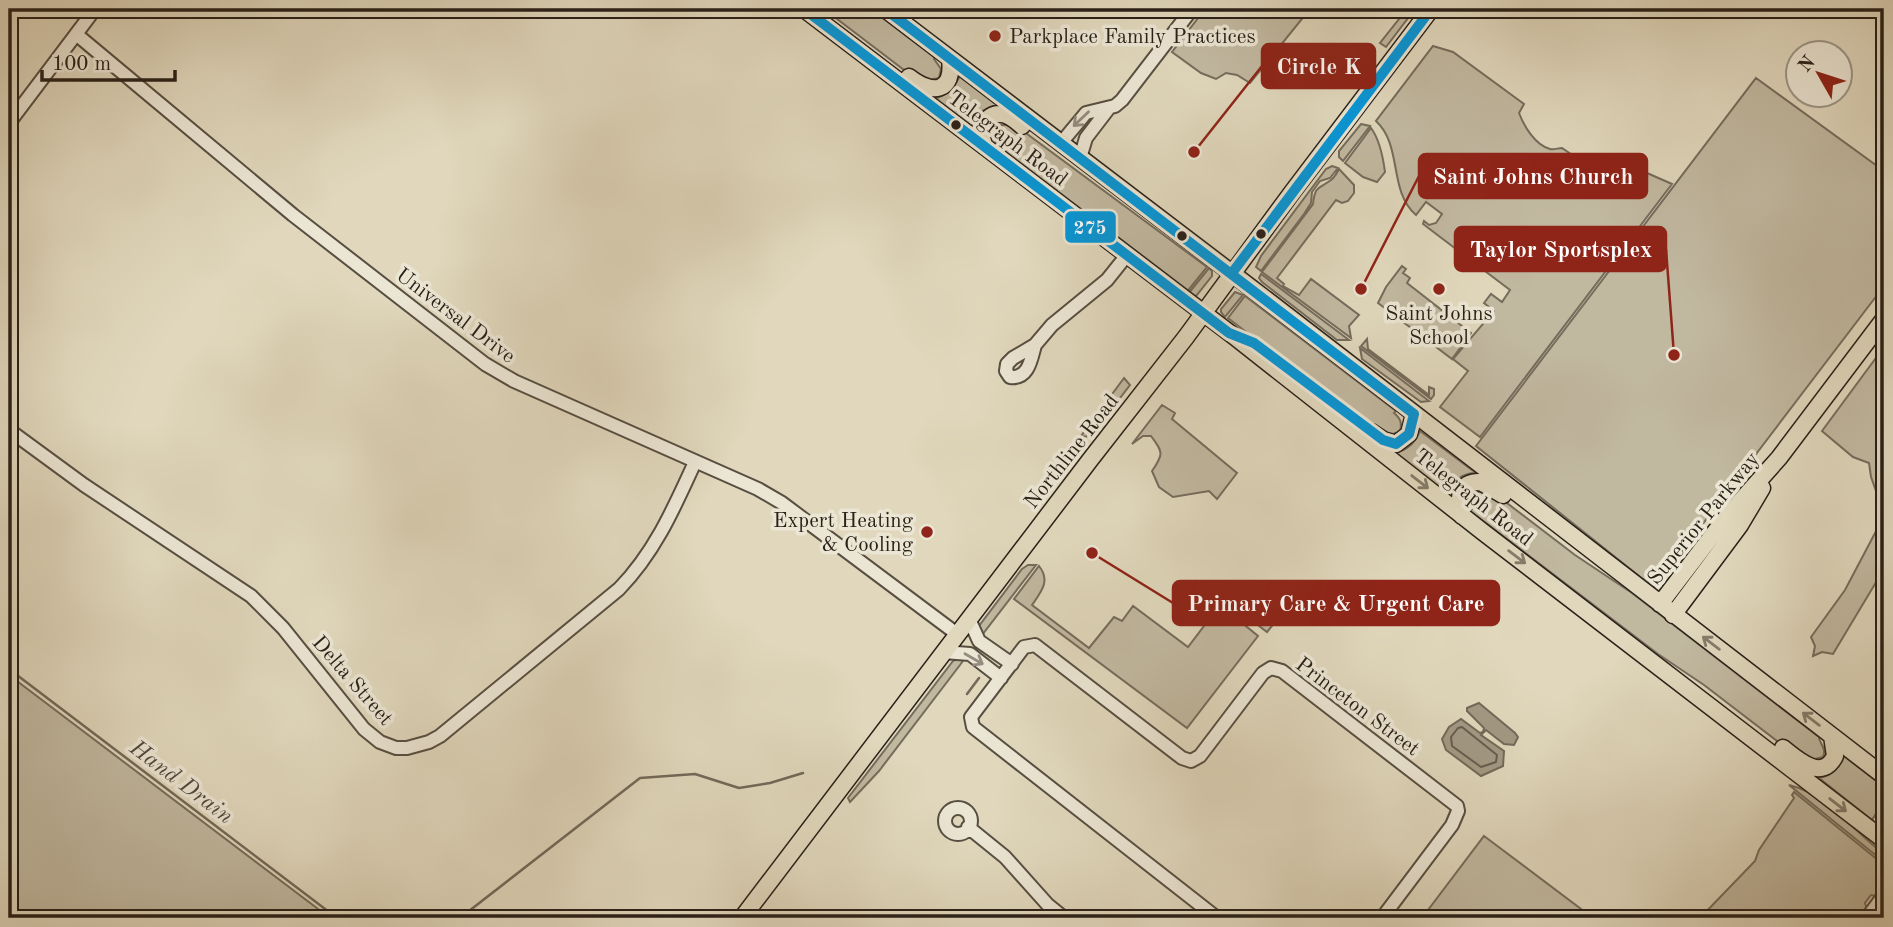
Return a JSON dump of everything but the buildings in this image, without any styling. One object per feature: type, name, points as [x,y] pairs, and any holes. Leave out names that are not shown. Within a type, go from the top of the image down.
[{"type":"main road","name":"Telegraph Road","points":[[804,9],[1884,838]]},
{"type":"main road","points":[[814,9],[831,18],[921,86],[932,90],[948,80],[950,59]]},
{"type":"main road","name":"Telegraph Road","points":[[885,9],[1884,776]]},
{"type":"main road","name":"Northline Road","points":[[742,918],[1431,9]]},
{"type":"main road","points":[[984,145],[982,131],[986,120],[999,113],[1005,115],[1103,187],[1133,206],[1146,208]]},
{"type":"main road","name":"Superior Parkway","points":[[1660,604],[1728,515],[1779,458],[1884,318]]},
{"type":"main road","points":[[1229,333],[1254,343],[1383,440],[1396,444],[1403,440],[1412,427],[1414,414]]},
{"type":"main road","name":"Superior Parkway","points":[[1673,615],[1740,525],[1779,458]]},
{"type":"main road","points":[[1462,516],[1459,501],[1462,489],[1474,482],[1486,483],[1577,552],[1597,565],[1620,573]]},
{"type":"main road","points":[[1670,674],[1713,694],[1810,767],[1822,769],[1832,762],[1836,750],[1832,736]]},
{"type":"main road","points":[[1884,819],[1884,838]]},
{"type":"street","points":[[9,123],[95,9]]},
{"type":"street","points":[[1061,143],[1086,113],[1109,108],[1122,100],[1192,9]]},
{"type":"street","name":"Universal Drive","points":[[76,34],[293,215],[485,364],[514,381],[758,489],[782,503],[957,634]]},
{"type":"street","points":[[1080,158],[1086,138],[1109,108]]},
{"type":"street","points":[[1035,345],[1052,325],[1107,280],[1127,255]]},
{"type":"street","name":"Delta Street","points":[[9,430],[84,485],[251,596],[283,628],[364,729],[388,746],[407,748],[440,736],[619,589],[657,540],[695,462]]},
{"type":"street","points":[[968,619],[979,641],[1012,664]]},
{"type":"street","name":"Princeton Street","points":[[1217,918],[973,727],[971,718],[1024,647],[1035,645],[1182,758],[1191,761],[1200,756],[1263,673],[1271,668],[1282,671],[1457,806],[1458,811],[1452,825],[1382,918]]},
{"type":"street","points":[[943,652],[970,654],[1001,678]]},
{"type":"street","points":[[968,827],[1005,857],[1048,905],[1065,918]]},
{"type":"street","points":[[1867,918],[1884,895]]},
{"type":"street","points":[[1880,918],[1884,913]]},
{"type":"shaded area","points":[[824,9],[871,9],[935,57],[941,69],[939,78],[928,80],[912,76]]},
{"type":"shaded area","points":[[1205,9],[1310,9],[1250,83],[1237,75],[1226,73],[1216,79],[1201,73],[1172,52]]},
{"type":"shaded area","points":[[1407,9],[1415,9],[1386,47],[1380,43]]},
{"type":"shaded area","points":[[1433,46],[1453,52],[1524,104],[1519,113],[1521,118],[1531,134],[1545,147],[1562,148],[1584,163],[1638,169],[1672,184],[1480,437],[1440,407],[1468,371],[1453,359],[1494,311],[1484,303],[1491,294],[1502,302],[1510,290],[1423,224],[1424,221],[1429,225],[1436,223],[1442,214],[1426,202],[1416,215],[1407,205],[1398,181],[1390,143],[1376,121]]},
{"type":"shaded area","points":[[960,76],[997,105],[981,113],[971,127],[934,99],[950,91]]},
{"type":"shaded area","points":[[1756,78],[1784,98],[1784,108],[1797,108],[1884,171],[1884,286],[1654,588],[1476,446]]},
{"type":"shaded area","points":[[1361,124],[1370,126],[1343,161],[1339,157],[1339,151]]},
{"type":"shaded area","points":[[1007,125],[1018,130],[1019,128],[1207,267],[1186,293],[996,147],[997,144],[990,133],[991,128]]},
{"type":"shaded area","points":[[1371,128],[1379,143],[1385,172],[1377,182],[1363,177],[1345,163]]},
{"type":"shaded area","points":[[1332,166],[1338,168],[1330,178],[1320,181],[1312,192],[1311,203],[1304,214],[1261,271],[1256,267],[1261,256],[1326,169]]},
{"type":"shaded area","points":[[1339,169],[1354,185],[1354,193],[1348,201],[1342,203],[1336,200],[1277,278],[1283,286],[1299,295],[1311,279],[1359,315],[1349,326],[1351,338],[1262,272],[1313,204],[1316,190],[1332,179]]},
{"type":"shaded area","points":[[1402,266],[1406,269],[1403,273],[1410,278],[1407,283],[1471,333],[1452,359],[1378,303]]},
{"type":"shaded area","points":[[1209,268],[1212,276],[1196,296],[1188,294]]},
{"type":"shaded area","points":[[1261,274],[1349,340],[1337,340],[1262,282],[1259,278]]},
{"type":"shaded area","points":[[1235,292],[1243,295],[1225,317],[1221,309]]},
{"type":"shaded area","points":[[1245,296],[1396,411],[1394,413],[1401,424],[1400,432],[1392,434],[1370,428],[1228,318]]},
{"type":"shaded area","points":[[1367,339],[1368,349],[1429,395],[1429,387],[1434,389],[1431,399],[1361,346]]},
{"type":"shaded area","points":[[1884,347],[1884,513],[1871,477],[1869,463],[1853,457],[1822,431]]},
{"type":"shaded area","points":[[1360,348],[1429,401],[1421,402],[1362,359]]},
{"type":"shaded area","points":[[1124,378],[1130,385],[1090,437],[1081,436]]},
{"type":"shaded area","points":[[1162,405],[1175,413],[1172,419],[1237,473],[1217,499],[1209,491],[1173,497],[1159,487],[1152,471],[1159,461],[1160,453],[1151,436],[1143,436],[1132,444]]},
{"type":"shaded area","points":[[1420,431],[1476,473],[1466,474],[1459,479],[1448,494],[1394,453],[1410,445]]},
{"type":"shaded area","points":[[1474,492],[1499,497],[1575,555],[1632,593],[1819,737],[1824,751],[1823,757],[1815,759],[1794,754],[1704,685],[1658,654],[1470,511],[1472,509],[1467,499],[1468,495]]},
{"type":"shaded area","points":[[1884,516],[1884,569],[1833,654],[1822,652],[1813,656],[1815,646],[1811,637],[1845,590]]},
{"type":"shaded area","points":[[1028,565],[1036,565],[982,635],[978,632],[979,626],[1022,569]]},
{"type":"shaded area","points":[[1039,566],[1043,571],[1044,582],[1032,605],[1089,648],[1114,617],[1122,621],[1133,606],[1188,647],[1220,605],[1258,636],[1187,728],[1014,599]]},
{"type":"shaded area","points":[[1249,584],[1284,611],[1267,632],[1232,605]]},
{"type":"shaded area","points":[[965,658],[879,771],[850,802],[848,798],[953,661]]},
{"type":"shaded area","points":[[9,675],[330,918],[9,918]]},
{"type":"shaded area","points":[[1844,756],[1884,787],[1884,801],[1872,820],[1819,778],[1834,771]]},
{"type":"shaded area","points":[[1789,785],[1816,796],[1828,805],[1884,854],[1884,862]]},
{"type":"shaded area","points":[[1794,792],[1884,865],[1884,890],[1876,896],[1871,895],[1865,903],[1867,910],[1863,918],[1700,918],[1755,861],[1759,850],[1794,798]]},
{"type":"shaded area","points":[[1484,836],[1593,918],[1422,918]]},
{"type":"water","points":[[1479,703],[1518,737],[1514,745],[1504,744],[1486,730],[1481,735],[1504,751],[1503,766],[1481,776],[1446,750],[1442,739],[1449,727],[1461,719],[1480,733],[1483,732],[1484,728],[1467,711],[1467,708]]},
{"type":"waterway","name":"Hand Drain","points":[[9,669],[337,918]]},
{"type":"waterway","points":[[967,694],[979,678]]},
{"type":"waterway","points":[[460,918],[640,778],[695,774],[739,788],[770,783],[803,773]]},
{"type":"transit line","name":"275","points":[[804,9],[1229,333],[1254,343],[1383,440],[1396,444],[1409,434],[1414,414],[885,9]]},
{"type":"transit line","name":"275","points":[[1232,273],[1431,9]]},
{"type":"place","name":"Parkplace Family Practices","points":[[995,36]]},
{"type":"place","name":"Circle K","points":[[1194,152]]},
{"type":"place","name":"Saint Johns Church","points":[[1361,289]]},
{"type":"place","name":"Saint Johns School","points":[[1439,289]]},
{"type":"place","name":"Taylor Sportsplex","points":[[1674,355]]},
{"type":"place","name":"Expert Heating & Cooling","points":[[927,532]]},
{"type":"place","name":"Primary Care & Urgent Care","points":[[1092,553]]}]
